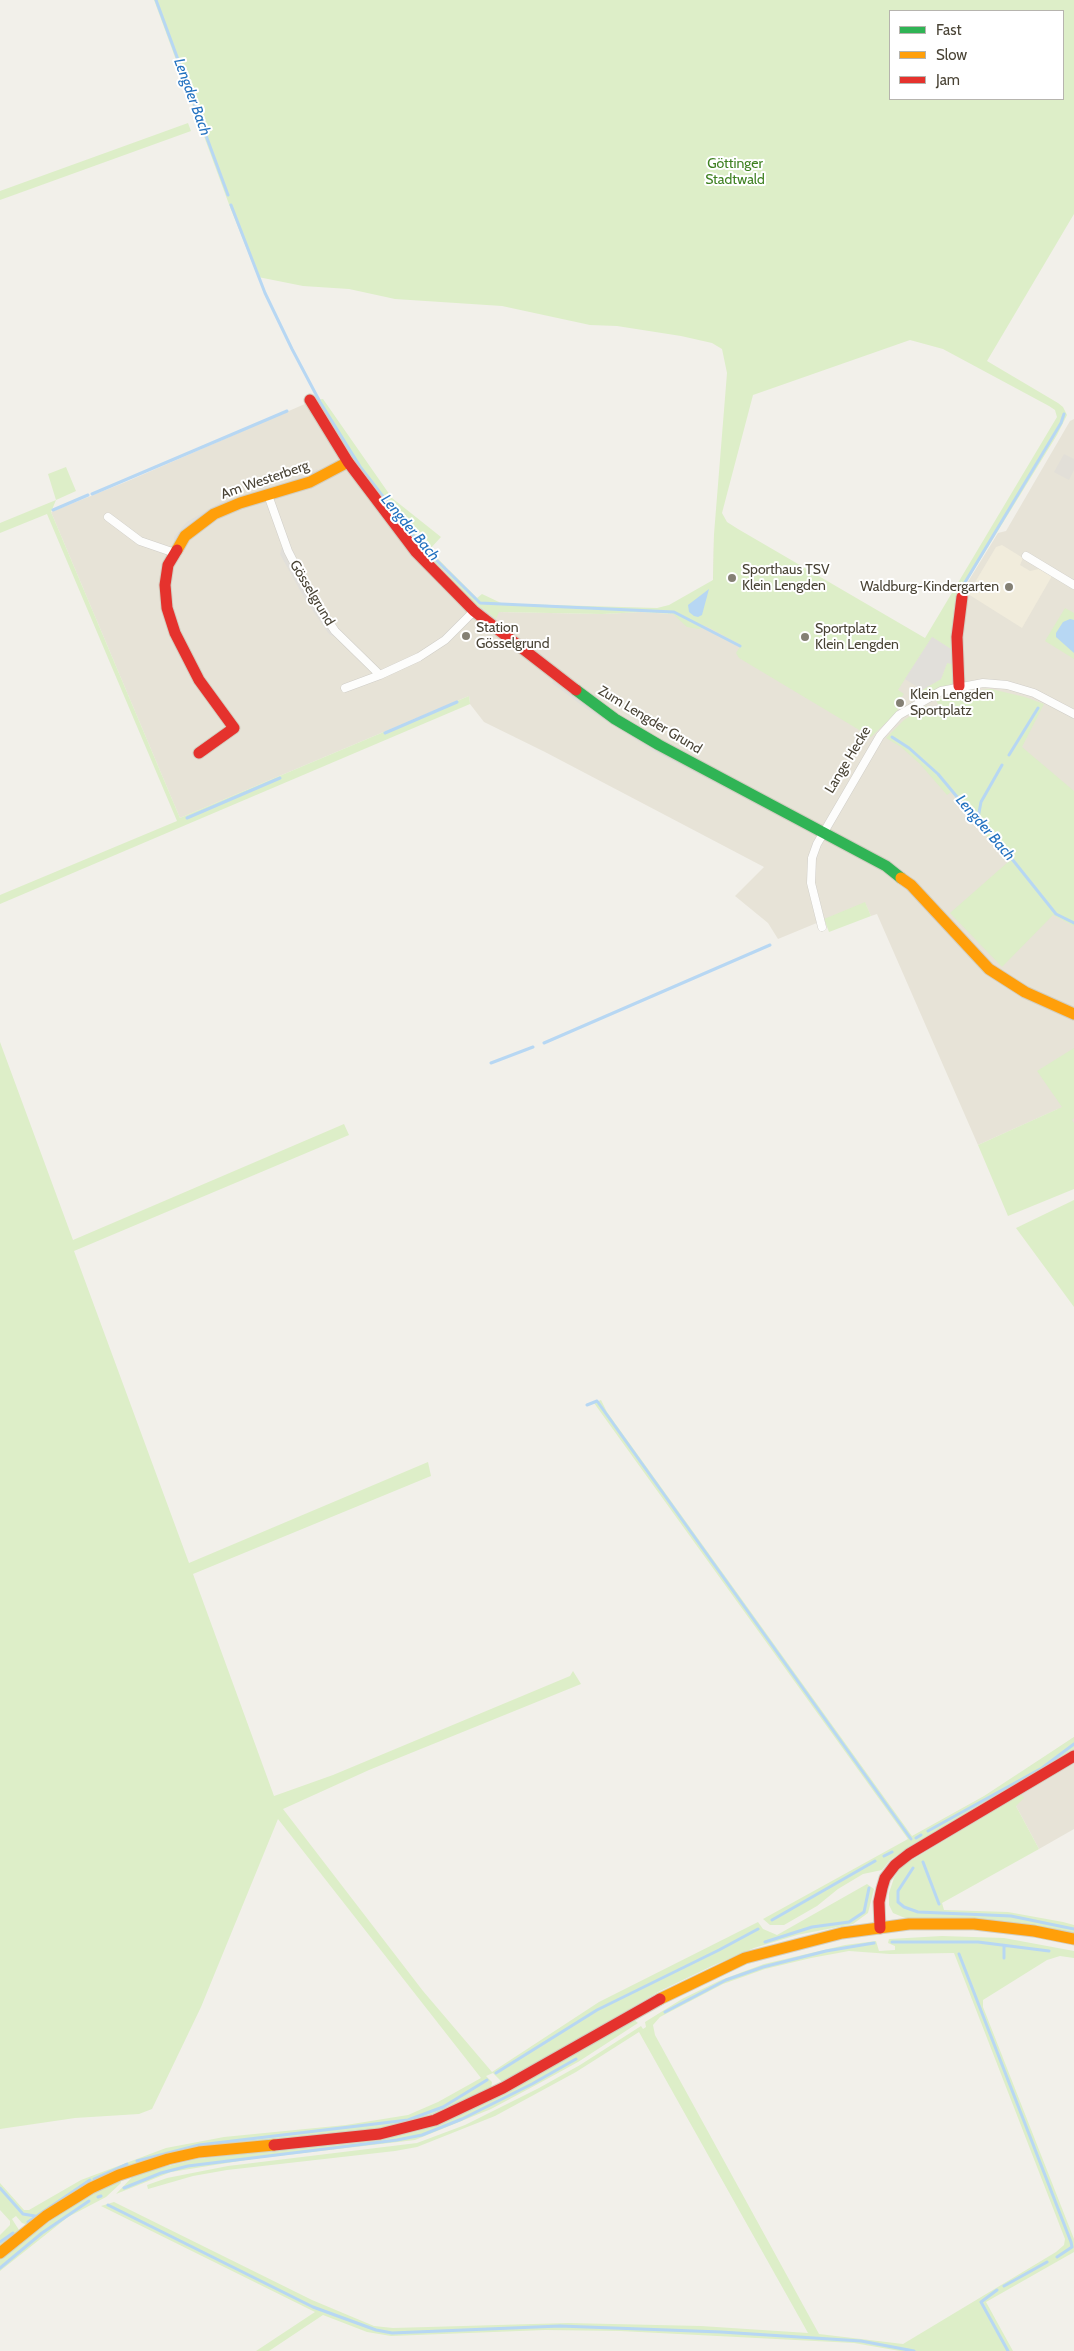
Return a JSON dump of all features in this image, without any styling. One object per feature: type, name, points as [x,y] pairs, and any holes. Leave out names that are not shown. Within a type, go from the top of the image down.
[{"type":"street","name":"Zum Lengder Grund","points":[[310,400],[348,462],[416,552],[474,611],[556,677],[615,719],[660,745],[870,855],[910,885],[967,947],[1003,980],[1074,1014]]},
{"type":"street","name":"Am Westerberg","points":[[199,753],[234,728],[190,665],[168,613],[165,586],[168,565],[185,536],[214,514],[240,503],[310,482],[348,462]]},
{"type":"street","name":"Gösselgrund","points":[[268,495],[288,552],[310,594],[335,631],[380,675]]},
{"type":"street","points":[[108,517],[140,541],[175,553]]},
{"type":"street","points":[[1026,556],[1074,585]]},
{"type":"street","points":[[959,686],[957,637],[962,597]]},
{"type":"street","points":[[345,688],[380,675],[432,649],[459,627],[474,611]]},
{"type":"street","name":"Lange Hecke","points":[[824,831],[886,727],[899,714],[928,696],[959,686],[984,683],[1008,685],[1034,693],[1074,714]]},
{"type":"street","points":[[822,926],[812,895],[810,873],[812,858],[824,831]]},
{"type":"street","points":[[880,1928],[879,1902],[882,1888],[885,1878],[895,1865],[909,1854],[1074,1756]]},
{"type":"street","points":[[0,2253],[69,2201],[91,2188],[168,2158],[199,2152],[380,2134],[419,2126],[477,2102],[636,2012],[745,1958],[819,1937],[909,1924],[974,1924],[1034,1931],[1074,1939]]},
{"type":"shaded area","points":[[314,400],[429,550],[477,598],[499,612],[602,614],[641,612],[673,614],[713,580],[714,534],[915,657],[966,585],[998,533],[1006,531],[1070,421],[1074,419],[1074,1130],[1058,1109],[978,1145],[877,914],[871,916],[865,903],[778,939],[768,923],[735,896],[764,867],[484,722],[470,704],[469,696],[180,818],[51,512],[128,481]]},
{"type":"shaded area","points":[[1064,454],[1074,459],[1074,470],[1069,480],[1054,472]]},
{"type":"shaded area","points":[[317,469],[319,472],[310,477],[210,511],[192,523],[174,542],[174,537],[187,522],[219,503],[288,482]]},
{"type":"shaded area","name":"Waldburg-Kindergarten","points":[[1002,545],[1023,558],[1020,565],[1030,571],[1039,569],[1052,576],[1022,628],[968,594],[996,547]]},
{"type":"shaded area","points":[[282,547],[302,588],[335,637],[329,634],[306,601],[280,554]]},
{"type":"shaded area","points":[[932,637],[954,651],[953,664],[947,663],[941,679],[922,690],[905,679]]},
{"type":"shaded area","points":[[553,681],[590,707],[806,826],[802,828],[653,751],[587,709],[552,683]]},
{"type":"shaded area","points":[[1074,1737],[1074,1829],[1039,1849],[1016,1806],[1013,1778]]},
{"type":"green space","name":"Göttinger Stadtwald","points":[[154,0],[1074,0],[1074,214],[987,361],[1058,403],[1063,407],[1067,415],[1057,435],[956,599],[954,651],[932,637],[898,690],[904,694],[896,703],[899,705],[897,712],[871,737],[739,658],[736,653],[741,645],[706,626],[699,629],[687,627],[673,614],[641,612],[602,614],[499,612],[496,619],[483,608],[481,610],[445,576],[449,570],[477,598],[482,594],[501,603],[657,608],[669,605],[713,580],[714,534],[727,373],[722,349],[712,343],[681,336],[617,326],[590,325],[502,306],[395,299],[349,289],[303,286],[258,277],[230,207]],"holes":[[[910,340],[943,349],[1049,406],[1055,410],[1057,417],[925,638],[738,529],[727,522],[722,513],[753,395]]]},
{"type":"green space","points":[[188,123],[191,131],[0,200],[0,191]]},
{"type":"green space","points":[[323,399],[392,498],[441,537],[429,550],[446,567],[441,572],[424,555],[350,458],[314,400]]},
{"type":"green space","points":[[66,467],[76,491],[56,500],[48,474]]},
{"type":"green space","points":[[56,500],[51,512],[180,818],[469,696],[470,704],[0,904],[0,895],[177,821],[47,514],[0,533],[0,523]]},
{"type":"green space","points":[[1065,608],[1074,613],[1074,659],[1045,641]]},
{"type":"green space","points":[[947,663],[953,664],[955,678],[952,684],[922,695],[922,690],[941,679]]},
{"type":"green space","points":[[991,689],[1025,697],[1044,704],[1022,747],[1074,791],[1074,926],[1053,915],[1002,967],[950,913],[1008,862],[951,792],[947,795],[920,764],[901,747],[886,738],[904,720],[926,706],[927,708],[939,706],[936,700],[963,692]]},
{"type":"green space","points":[[865,902],[871,916],[829,932],[824,919]]},
{"type":"green space","points":[[0,1042],[73,1240],[344,1124],[349,1135],[74,1251],[189,1563],[428,1462],[431,1476],[193,1574],[274,1796],[333,1775],[570,1676],[573,1671],[581,1684],[369,1770],[283,1809],[423,1991],[492,2072],[599,2002],[758,1922],[763,1929],[777,1935],[867,1884],[874,1889],[868,1913],[853,1924],[797,1935],[754,1948],[712,1966],[660,1991],[503,2083],[493,2073],[486,2076],[492,2082],[491,2089],[435,2115],[380,2128],[169,2155],[28,2225],[22,2223],[16,2216],[12,2219],[19,2230],[0,2247],[0,2235],[10,2225],[10,2221],[0,2210],[0,2183],[24,2210],[29,2210],[81,2180],[166,2148],[224,2137],[346,2125],[408,2115],[438,2102],[481,2078],[278,1819],[201,2007],[152,2109],[139,2114],[75,2118],[0,2129]]},
{"type":"green space","points":[[1074,1048],[1074,1118],[1072,1120],[1074,1123],[1074,1189],[1008,1216],[978,1145],[1062,1107],[1037,1071]]},
{"type":"green space","points":[[1074,1200],[1074,1307],[1016,1228]]},
{"type":"green space","points":[[601,1400],[607,1412],[912,1836],[984,1796],[1074,1737],[1074,1749],[1017,1786],[912,1845],[890,1860],[882,1870],[863,1874],[838,1889],[817,1906],[784,1925],[770,1925],[763,1919],[908,1839],[594,1403]]},
{"type":"green space","points":[[1021,1794],[1024,1798],[1016,1806],[1039,1849],[942,1903],[944,1910],[1008,1912],[1074,1925],[1074,1933],[974,1918],[905,1918],[893,1913],[889,1905],[889,1893],[894,1878],[902,1866]]},
{"type":"green space","points":[[942,1936],[1004,1938],[1074,1951],[1074,1958],[1060,1956],[1047,1960],[983,2000],[983,2007],[1074,2239],[1074,2252],[986,2302],[1013,2351],[900,2351],[854,2343],[620,2331],[545,2330],[391,2336],[367,2332],[323,2315],[269,2351],[256,2351],[315,2312],[101,2206],[114,2202],[312,2300],[374,2326],[393,2328],[568,2323],[701,2326],[808,2333],[639,2032],[576,2072],[495,2116],[417,2147],[227,2170],[193,2176],[148,2189],[147,2185],[167,2178],[228,2166],[417,2143],[465,2125],[539,2088],[580,2065],[641,2026],[643,2029],[646,2027],[645,2022],[682,1999],[721,1980],[764,1964],[845,1945],[876,1941],[879,1951],[895,1950],[895,1946],[888,1943],[889,1939]],"holes":[[[849,1951],[890,1954],[954,1953],[1065,2239],[1064,2245],[1056,2252],[903,2344],[819,2334],[655,2035],[653,2025],[660,2017],[723,1984],[765,1969]]]},
{"type":"green space","points":[[633,2019],[638,2023],[578,2062],[491,2109],[415,2140],[252,2159],[171,2172],[116,2194],[135,2174],[197,2159],[385,2138],[419,2131],[490,2101]]},
{"type":"green space","points":[[120,2180],[121,2183],[106,2197],[68,2217],[0,2271],[0,2259],[65,2210],[98,2190]]},
{"type":"water","points":[[709,589],[702,615],[694,616],[689,612],[688,605]]},
{"type":"water","points":[[1070,619],[1074,620],[1074,653],[1056,637],[1056,633],[1063,622]]},
{"type":"waterway","name":"Lengder Bach","points":[[156,0],[228,195]]},
{"type":"waterway","name":"Lengder Bach","points":[[231,205],[265,293],[292,349],[320,402],[361,468],[419,543],[480,603],[674,612],[740,646]]},
{"type":"waterway","points":[[92,494],[287,411]]},
{"type":"waterway","points":[[964,584],[1061,423],[1064,414]]},
{"type":"waterway","points":[[53,510],[88,495]]},
{"type":"waterway","points":[[385,733],[457,702]]},
{"type":"waterway","points":[[1009,755],[1038,708]]},
{"type":"waterway","name":"Lengder Bach","points":[[892,737],[909,748],[938,774],[968,810],[980,819],[1056,914],[1074,923]]},
{"type":"waterway","points":[[978,818],[981,802],[1002,765]]},
{"type":"waterway","points":[[187,818],[280,778]]},
{"type":"waterway","points":[[544,1043],[770,945]]},
{"type":"waterway","points":[[491,1063],[533,1047]]},
{"type":"waterway","points":[[587,1405],[597,1401],[911,1839]]},
{"type":"waterway","points":[[928,1831],[1042,1768],[1074,1744]]},
{"type":"waterway","points":[[916,1838],[921,1835]]},
{"type":"waterway","points":[[884,1856],[892,1852]]},
{"type":"waterway","points":[[772,1920],[875,1861]]},
{"type":"waterway","points":[[923,1862],[939,1904]]},
{"type":"waterway","points":[[913,1868],[898,1891],[898,1902],[904,1907],[918,1912],[1011,1916],[1074,1929]]},
{"type":"waterway","points":[[765,1942],[812,1927],[849,1922],[864,1912],[869,1888]]},
{"type":"waterway","points":[[496,2073],[597,2010],[758,1929]]},
{"type":"waterway","points":[[892,1942],[978,1942],[1049,1951]]},
{"type":"waterway","points":[[665,2012],[726,1980],[763,1967],[826,1951],[874,1943]]},
{"type":"waterway","points":[[1004,1946],[1004,1958]]},
{"type":"waterway","points":[[959,1954],[1071,2242],[1072,2247],[1057,2257]]},
{"type":"waterway","points":[[124,2188],[161,2173],[188,2166],[397,2140],[422,2135],[462,2119],[532,2084],[576,2059]]},
{"type":"waterway","points":[[137,2161],[199,2145],[408,2120],[443,2107],[487,2080]]},
{"type":"waterway","points":[[94,2179],[127,2164]]},
{"type":"waterway","points":[[28,2222],[90,2180]]},
{"type":"waterway","points":[[0,2188],[23,2214],[35,2216]]},
{"type":"waterway","points":[[0,2268],[42,2233],[89,2201]]},
{"type":"waterway","points":[[108,2205],[313,2307],[376,2330],[392,2333],[560,2326],[721,2332],[861,2341],[914,2351]]},
{"type":"waterway","points":[[0,2242],[13,2233]]},
{"type":"waterway","points":[[1004,2286],[1047,2262]]},
{"type":"waterway","points":[[997,2290],[981,2302],[1008,2351]]},
{"type":"traffic: fast","points":[[576,690],[615,719],[659,745],[886,866],[901,878]]},
{"type":"traffic: slow","points":[[177,550],[185,536],[214,514],[240,503],[310,482],[348,462]]},
{"type":"traffic: slow","points":[[901,878],[911,885],[989,969],[1025,992],[1074,1014]]},
{"type":"traffic: slow","points":[[660,1999],[745,1958],[842,1933],[909,1924],[974,1924],[1034,1931],[1074,1939]]},
{"type":"traffic: slow","points":[[0,2253],[46,2216],[91,2188],[119,2175],[168,2159],[199,2152],[274,2145]]},
{"type":"traffic: jam","points":[[310,400],[348,462],[416,552],[474,611],[576,690]]},
{"type":"traffic: jam","points":[[177,550],[168,565],[165,585],[167,608],[175,633],[199,680],[234,728],[199,753]]},
{"type":"traffic: jam","points":[[959,686],[957,637],[962,597]]},
{"type":"traffic: jam","points":[[880,1928],[879,1902],[882,1888],[885,1878],[895,1865],[909,1854],[1074,1756]]},
{"type":"traffic: jam","points":[[274,2145],[380,2134],[435,2120],[503,2088],[660,1999]]},
{"type":"place","name":"Sporthaus TSV Klein Lengden","points":[[732,578]]},
{"type":"place","name":"Waldburg-Kindergarten","points":[[1009,587]]},
{"type":"place","name":"Station Gösselgrund","points":[[466,636]]},
{"type":"place","name":"Sportplatz Klein Lengden","points":[[805,637]]},
{"type":"place","name":"Klein Lengden Sportplatz","points":[[900,703]]}]
